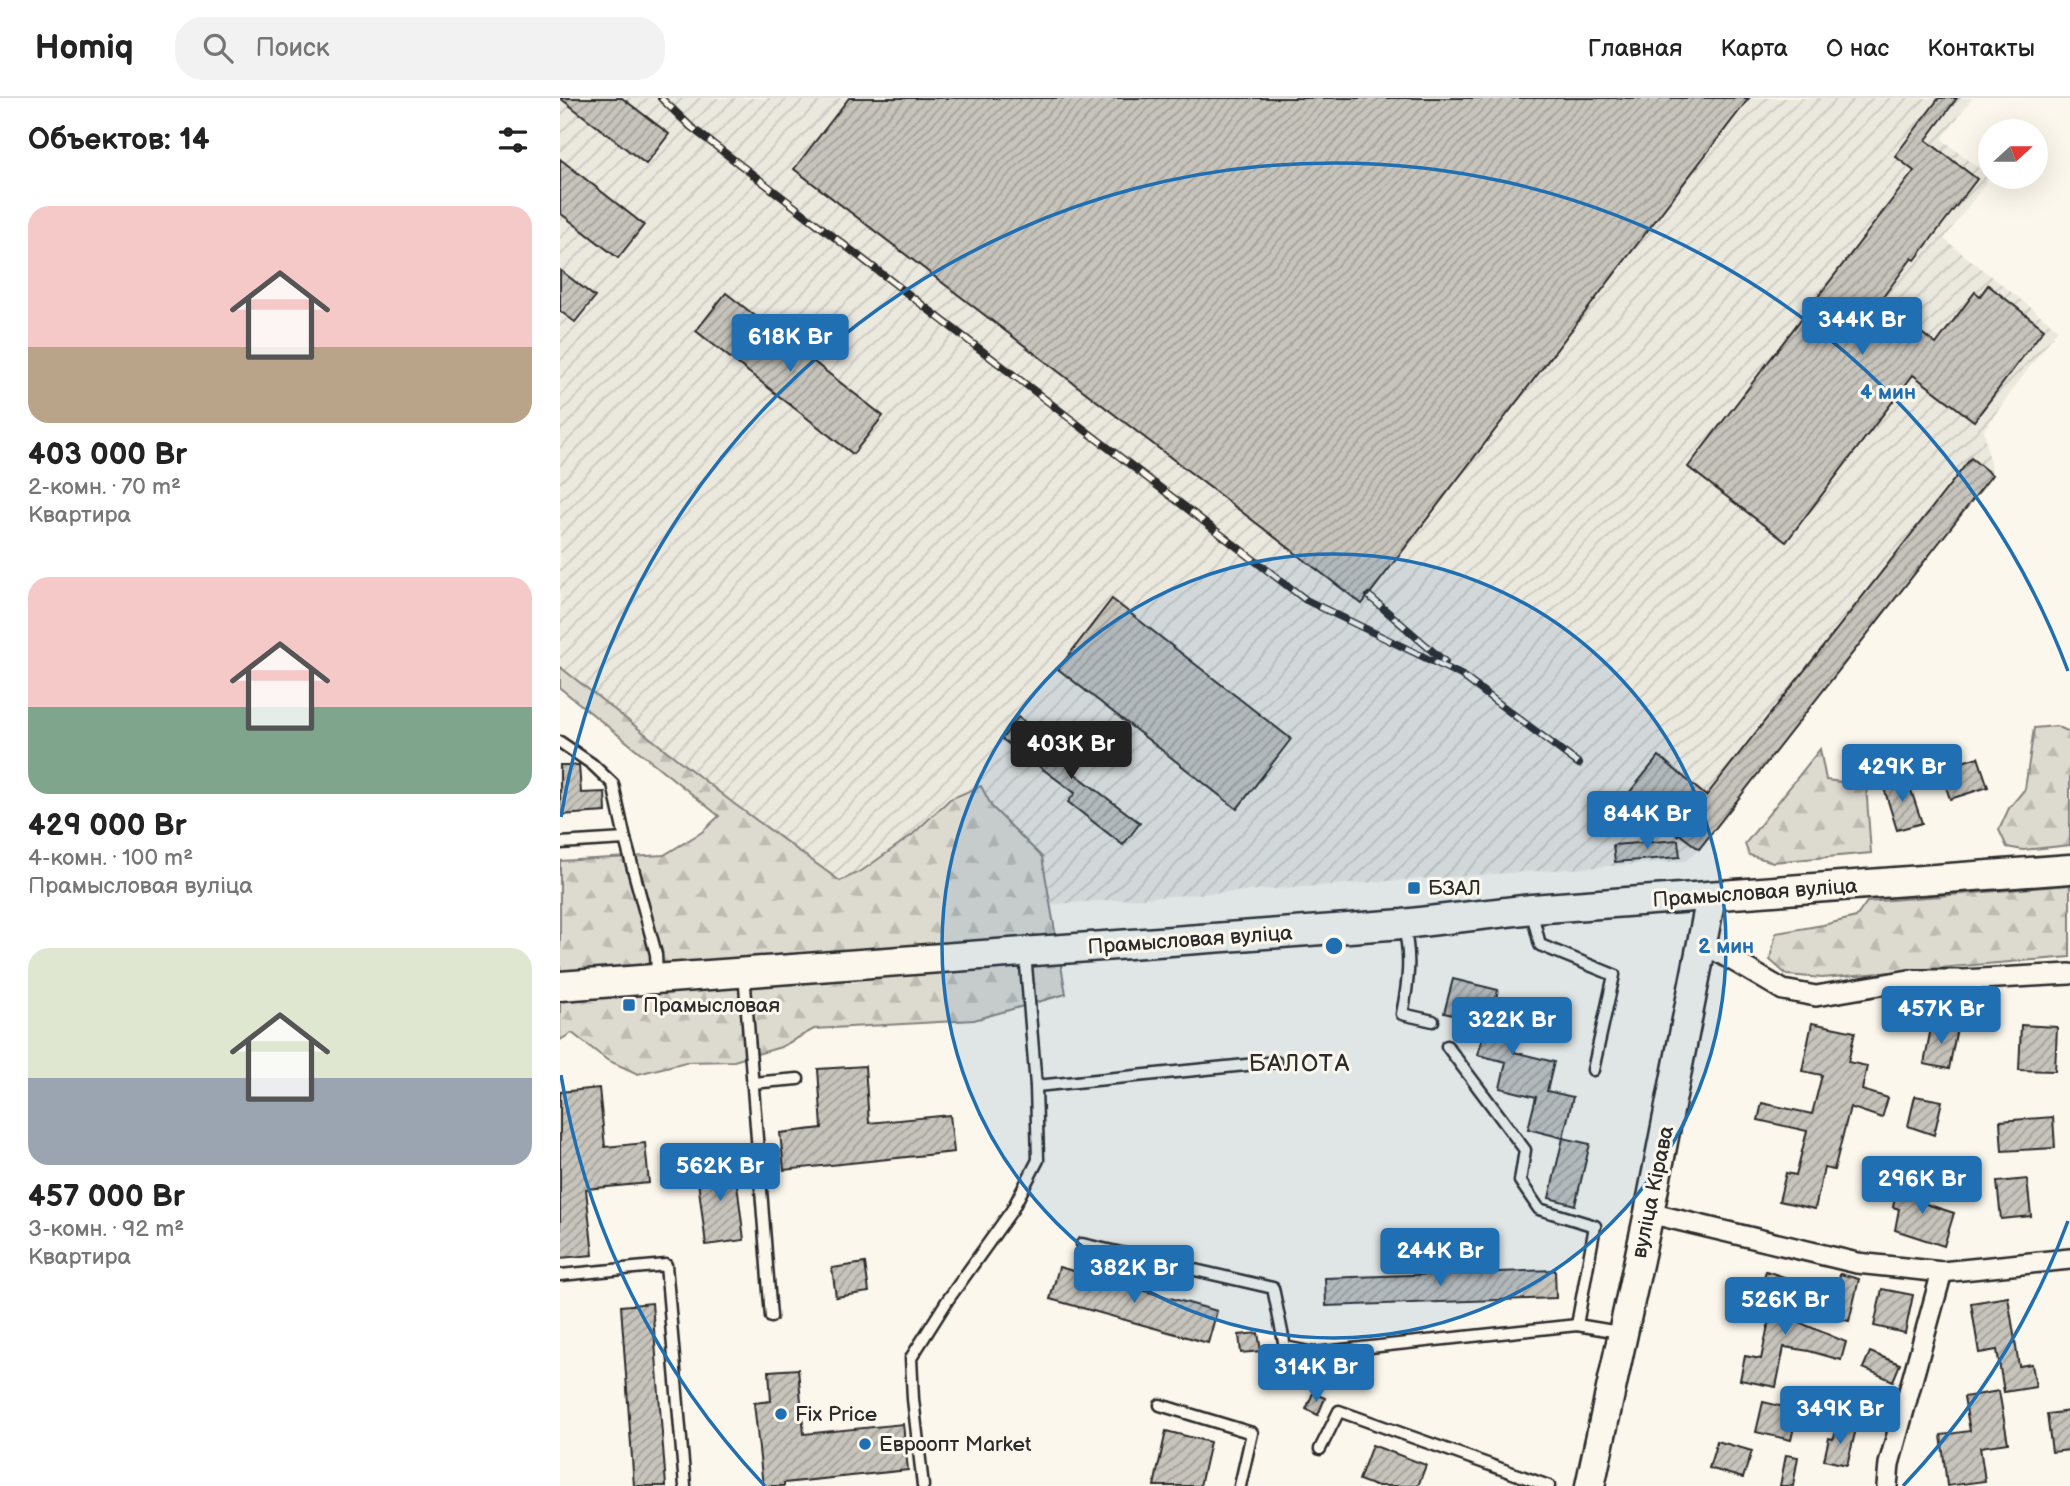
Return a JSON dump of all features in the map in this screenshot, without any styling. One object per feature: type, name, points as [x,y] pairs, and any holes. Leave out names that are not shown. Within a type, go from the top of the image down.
[{"type":"main road","name":"Прамысловая вуліца","points":[[560,986],[1403,925],[1532,909],[2070,869]]},
{"type":"main road","name":"вуліца Кірава","points":[[1590,1486],[1649,1213],[1711,897]]},
{"type":"street","points":[[1703,943],[1783,989],[1816,996],[1909,980],[2070,974]]},
{"type":"street","points":[[1649,1213],[1857,1263],[1942,1272],[2070,1259]]},
{"type":"street","points":[[1887,1486],[1889,1464],[1942,1272]]},
{"type":"lane","points":[[561,743],[592,764],[613,784],[649,937],[656,954],[658,979]]},
{"type":"lane","points":[[560,843],[625,839]]},
{"type":"lane","points":[[1532,909],[1540,945],[1614,975],[1593,1070]]},
{"type":"lane","points":[[1403,925],[1408,940],[1408,987],[1402,1014],[1433,1021]]},
{"type":"lane","points":[[923,1486],[911,1358],[947,1301],[1012,1210],[1038,1160],[1036,1086],[1025,952]]},
{"type":"lane","points":[[744,973],[771,1317]]},
{"type":"lane","points":[[1447,1046],[1525,1150],[1520,1181],[1539,1209],[1595,1226],[1577,1325]]},
{"type":"lane","points":[[1036,1086],[1276,1062]]},
{"type":"lane","points":[[752,1083],[798,1079]]},
{"type":"lane","points":[[1082,1244],[1273,1287],[1285,1347],[1314,1353],[1577,1325],[1623,1333]]},
{"type":"lane","points":[[560,1275],[666,1265],[685,1486]]},
{"type":"lane","points":[[1160,1405],[1252,1433],[1240,1486]]},
{"type":"lane","points":[[1320,1449],[1339,1410],[1549,1486]]},
{"type":"shaded area","points":[[560,98],[1972,98],[1942,139],[1978,168],[1978,189],[1981,189],[1944,239],[2058,329],[1984,429],[1992,475],[1699,849],[1685,861],[878,916],[560,667]]},
{"type":"green space","points":[[560,667],[733,803],[840,881],[863,870],[912,835],[950,799],[981,786],[992,807],[1042,857],[1066,994],[974,1020],[814,1029],[781,1047],[734,1061],[686,1062],[638,1074],[607,1060],[572,1033],[560,1040],[560,861],[664,855],[702,832],[719,816],[560,688]]},
{"type":"green space","points":[[2056,726],[2070,732],[2070,845],[2023,850],[2007,847],[1999,830],[2009,808],[2025,789],[2034,728]]},
{"type":"green space","points":[[1820,749],[1826,780],[1866,785],[1871,853],[1773,862],[1749,855],[1745,844]]},
{"type":"green space","points":[[2070,885],[2070,957],[1822,978],[1787,975],[1770,960],[1776,933],[1856,917],[1867,902]]},
{"type":"building","points":[[560,98],[622,98],[669,134],[646,164]]},
{"type":"building","points":[[849,98],[1749,98],[1362,604],[794,169]]},
{"type":"building","points":[[1939,98],[1957,98],[1926,140],[1977,179],[1880,301],[1936,344],[1975,292],[1980,296],[1988,285],[2044,329],[1974,421],[1913,375],[1786,542],[1688,467],[1914,171],[1895,156]]},
{"type":"building","points":[[560,159],[644,225],[618,258],[560,213]]},
{"type":"building","points":[[560,270],[595,297],[575,322],[560,311]]},
{"type":"building","points":[[726,293],[883,416],[853,454],[696,331]]},
{"type":"building","points":[[1971,458],[1992,475],[1699,849],[1628,794],[1659,756],[1706,796]]},
{"type":"building","points":[[1112,599],[1291,739],[1237,809],[1058,669]]},
{"type":"building","points":[[1018,717],[1077,760],[1070,770],[1140,823],[1123,845],[1068,802],[1075,793],[1002,739]]},
{"type":"building","points":[[1978,757],[1988,787],[1950,799],[1940,769]]},
{"type":"building","points":[[560,765],[579,765],[581,793],[605,792],[606,812],[560,815]]},
{"type":"building","points":[[1907,778],[1922,823],[1897,830],[1883,785]]},
{"type":"building","points":[[1678,840],[1680,857],[1615,862],[1613,845]]},
{"type":"building","points":[[1453,979],[1498,990],[1491,1018],[1521,1025],[1514,1052],[1554,1062],[1547,1091],[1573,1097],[1563,1138],[1528,1129],[1536,1097],[1500,1088],[1506,1062],[1478,1055],[1486,1023],[1444,1013]]},
{"type":"building","points":[[1812,1023],[1855,1032],[1848,1062],[1867,1066],[1862,1090],[1888,1098],[1882,1118],[1850,1107],[1834,1170],[1824,1168],[1815,1209],[1779,1201],[1786,1173],[1796,1175],[1807,1131],[1758,1120],[1762,1103],[1812,1114],[1822,1075],[1802,1071]]},
{"type":"building","points":[[1932,1023],[1957,1028],[1949,1069],[1924,1064]]},
{"type":"building","points":[[2021,1025],[2057,1027],[2055,1071],[2019,1070]]},
{"type":"building","points":[[865,1066],[869,1123],[950,1115],[954,1152],[784,1170],[780,1133],[822,1128],[818,1069]]},
{"type":"building","points":[[599,1088],[605,1147],[645,1143],[649,1183],[586,1189],[593,1255],[560,1258],[560,1092]]},
{"type":"building","points":[[1915,1096],[1942,1101],[1934,1135],[1908,1126]]},
{"type":"building","points":[[2053,1117],[2055,1148],[2002,1151],[2000,1121]]},
{"type":"building","points":[[1563,1138],[1590,1144],[1575,1205],[1549,1198]]},
{"type":"building","points":[[734,1160],[744,1240],[706,1245],[696,1165]]},
{"type":"building","points":[[1914,1179],[1930,1185],[1923,1203],[1954,1213],[1944,1246],[1895,1230],[1899,1209],[1893,1207],[1896,1194],[1907,1198]]},
{"type":"building","points":[[2027,1179],[2031,1216],[2001,1219],[1997,1182]]},
{"type":"building","points":[[865,1263],[869,1292],[836,1297],[832,1268]]},
{"type":"building","points":[[1059,1267],[1217,1311],[1208,1343],[1050,1299]]},
{"type":"building","points":[[1555,1270],[1556,1298],[1326,1306],[1325,1278]]},
{"type":"building","points":[[1766,1271],[1793,1280],[1784,1316],[1846,1342],[1841,1360],[1784,1347],[1776,1387],[1740,1380],[1745,1356],[1761,1359],[1774,1297],[1759,1292]]},
{"type":"building","points":[[1840,1274],[1859,1279],[1849,1321],[1830,1317]]},
{"type":"building","points":[[1882,1289],[1913,1295],[1905,1333],[1874,1326]]},
{"type":"building","points":[[2008,1297],[2019,1366],[2032,1364],[2036,1387],[2004,1392],[1997,1350],[1979,1353],[1971,1303]]},
{"type":"building","points":[[652,1303],[666,1486],[634,1486],[621,1306]]},
{"type":"building","points":[[1258,1333],[1261,1351],[1241,1353],[1239,1335]]},
{"type":"building","points":[[1870,1352],[1900,1364],[1893,1381],[1863,1368]]},
{"type":"building","points":[[798,1369],[804,1434],[903,1424],[908,1470],[784,1483],[784,1486],[763,1486],[754,1403],[771,1401],[769,1371]]},
{"type":"building","points":[[1999,1391],[2008,1443],[1980,1447],[1985,1481],[1947,1486],[1941,1435],[1970,1431],[1964,1397]]},
{"type":"building","points":[[1313,1393],[1325,1398],[1318,1415],[1306,1409]]},
{"type":"building","points":[[1763,1402],[1798,1410],[1791,1440],[1756,1432]]},
{"type":"building","points":[[2070,1411],[2070,1450],[2052,1452],[2047,1414]]},
{"type":"building","points":[[1839,1425],[1856,1429],[1847,1465],[1824,1460],[1829,1438],[1833,1439]]},
{"type":"building","points":[[1166,1431],[1210,1442],[1200,1486],[1154,1486]]},
{"type":"building","points":[[1717,1441],[1752,1451],[1743,1478],[1709,1468]]},
{"type":"building","points":[[1372,1445],[1426,1465],[1418,1486],[1375,1486],[1359,1480]]},
{"type":"building","points":[[1786,1455],[1798,1457],[1793,1486],[1780,1486]]},
{"type":"railway","points":[[661,98],[691,127],[1306,600],[1461,675],[1579,764]]},
{"type":"railway","points":[[1369,596],[1445,662]]},
{"type":"place","name":"БЗАЛ","points":[[1414,888]]},
{"type":"place","name":"Прамысловая","points":[[629,1005]]},
{"type":"place","name":"Fix Price","points":[[781,1414]]},
{"type":"place","name":"Евроопт Market","points":[[865,1444]]},
{"type":"district","name":"БАЛОТА","points":[[1300,1063]]}]
